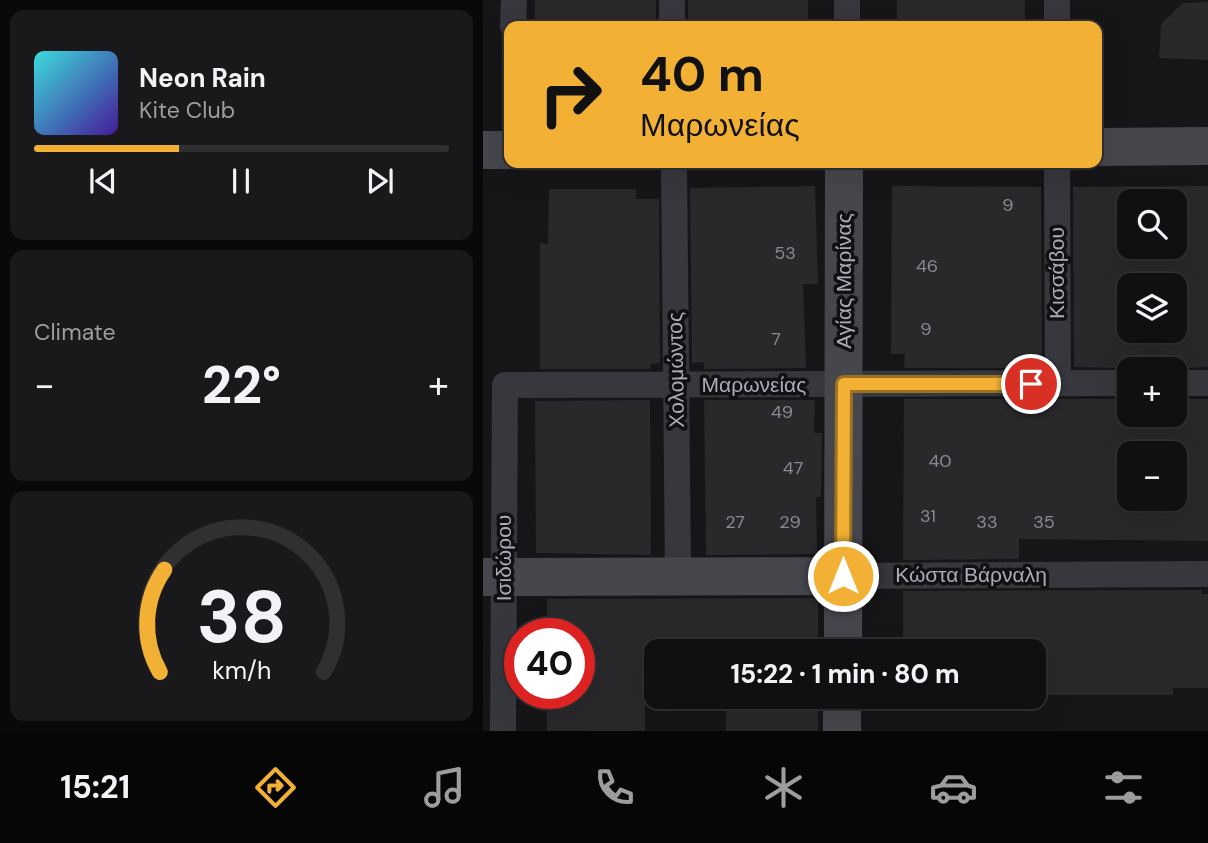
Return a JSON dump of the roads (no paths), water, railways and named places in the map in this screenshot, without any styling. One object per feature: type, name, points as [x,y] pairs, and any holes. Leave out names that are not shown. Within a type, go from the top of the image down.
[{"type":"street","points":[[513,21],[514,0]]},
{"type":"street","points":[[672,0],[673,21]]},
{"type":"street","points":[[847,0],[847,21]]},
{"type":"street","points":[[1057,0],[1057,21]]},
{"type":"street","points":[[1102,147],[1208,146]]},
{"type":"street","points":[[483,150],[504,150]]},
{"type":"street","name":"Χολομώντος","points":[[674,168],[678,577]]},
{"type":"street","name":"Αγίας Μαρίνας","points":[[843,639],[844,168]]},
{"type":"street","name":"Κισσάβου","points":[[1057,168],[1058,384]]},
{"type":"street","name":"Μαρωνείας","points":[[505,385],[1117,383]]},
{"type":"street","points":[[1187,383],[1208,383]]},
{"type":"street","name":"Ισιδώρου","points":[[503,731],[493,577],[505,385]]},
{"type":"street","name":"Κώστα Βάρναλη","points":[[493,577],[1208,574]]},
{"type":"street","points":[[842,709],[842,731]]}]
